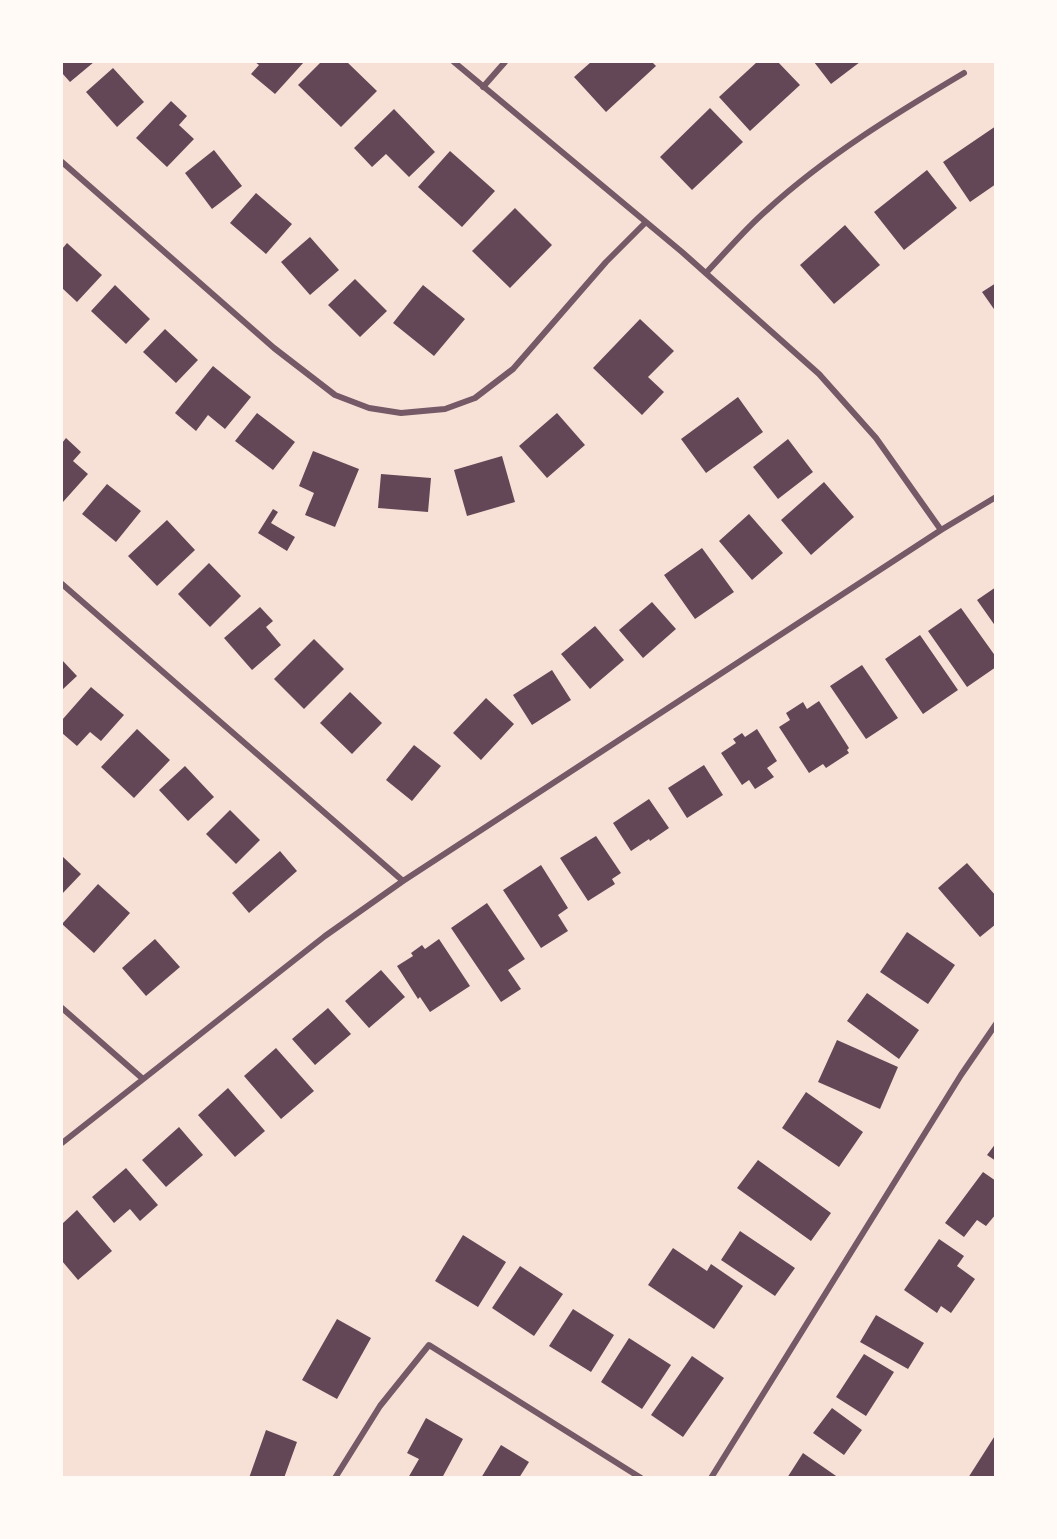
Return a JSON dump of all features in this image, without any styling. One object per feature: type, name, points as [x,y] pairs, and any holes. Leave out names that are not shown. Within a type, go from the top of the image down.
[{"type":"street","points":[[454,62],[706,273],[819,374],[876,438],[941,530]]},
{"type":"street","points":[[483,87],[505,62]]},
{"type":"street","points":[[706,273],[766,210],[826,162],[893,115],[964,72]]},
{"type":"street","points":[[62,162],[274,348],[335,395],[369,408],[401,413],[444,409],[475,398],[513,369],[606,262],[646,222]]},
{"type":"street","points":[[62,1143],[325,936],[403,881],[941,530],[996,497]]},
{"type":"street","points":[[62,584],[403,881]]},
{"type":"street","points":[[62,1008],[143,1079]]},
{"type":"street","points":[[711,1478],[961,1075],[996,1024]]},
{"type":"street","points":[[335,1478],[380,1406],[429,1345],[641,1478]]},
{"type":"building","points":[[62,62],[94,62],[70,82],[62,73]]},
{"type":"building","points":[[255,62],[304,62],[275,94],[251,74],[259,65]]},
{"type":"building","points":[[321,62],[347,62],[377,91],[341,127],[298,85]]},
{"type":"building","points":[[591,62],[652,62],[656,66],[606,112],[574,77]]},
{"type":"building","points":[[757,62],[778,62],[800,85],[750,131],[719,97]]},
{"type":"building","points":[[814,62],[860,62],[831,84]]},
{"type":"building","points":[[113,68],[144,102],[117,127],[86,92]]},
{"type":"building","points":[[171,101],[187,116],[179,125],[194,139],[167,167],[136,138]]},
{"type":"building","points":[[710,108],[743,142],[692,190],[660,157]]},
{"type":"building","points":[[394,109],[435,152],[409,177],[386,154],[372,167],[354,148]]},
{"type":"building","points":[[996,126],[996,184],[970,202],[943,162]]},
{"type":"building","points":[[214,150],[242,186],[212,209],[185,173]]},
{"type":"building","points":[[450,151],[495,191],[462,227],[418,187]]},
{"type":"building","points":[[927,170],[957,208],[904,250],[874,212]]},
{"type":"building","points":[[256,193],[292,224],[266,254],[230,223]]},
{"type":"building","points":[[515,208],[552,245],[510,288],[472,251]]},
{"type":"building","points":[[845,225],[880,265],[834,304],[800,265]]},
{"type":"building","points":[[310,237],[339,270],[310,295],[281,262]]},
{"type":"building","points":[[67,243],[102,275],[77,302],[62,288],[62,249]]},
{"type":"building","points":[[355,279],[387,311],[360,337],[328,305]]},
{"type":"building","points":[[996,283],[996,312],[982,292]]},
{"type":"building","points":[[115,285],[150,319],[126,344],[91,311]]},
{"type":"building","points":[[423,285],[465,319],[434,356],[393,323]]},
{"type":"building","points":[[640,319],[674,351],[648,377],[664,392],[642,415],[593,368]]},
{"type":"building","points":[[165,329],[198,360],[176,383],[143,352]]},
{"type":"building","points":[[213,366],[251,397],[225,429],[208,415],[196,431],[175,413]]},
{"type":"building","points":[[738,397],[763,432],[706,473],[681,439]]},
{"type":"building","points":[[257,413],[295,442],[273,470],[235,441]]},
{"type":"building","points":[[557,413],[585,445],[547,478],[519,446]]},
{"type":"building","points":[[66,438],[81,452],[73,461],[88,474],[63,502],[62,443]]},
{"type":"building","points":[[788,439],[813,472],[778,499],[753,467]]},
{"type":"building","points":[[313,451],[359,469],[335,527],[305,515],[314,493],[299,486]]},
{"type":"building","points":[[502,456],[515,502],[467,516],[454,470]]},
{"type":"building","points":[[381,474],[431,478],[428,512],[378,508]]},
{"type":"building","points":[[824,482],[854,517],[811,555],[781,520]]},
{"type":"building","points":[[107,484],[141,511],[116,542],[82,514]]},
{"type":"building","points":[[273,509],[278,512],[271,523],[295,537],[287,551],[258,533]]},
{"type":"building","points":[[749,514],[783,553],[752,580],[719,541]]},
{"type":"building","points":[[167,520],[195,550],[157,586],[128,556]]},
{"type":"building","points":[[702,548],[734,592],[695,619],[664,575]]},
{"type":"building","points":[[209,563],[241,596],[210,627],[178,594]]},
{"type":"building","points":[[996,587],[996,627],[977,600]]},
{"type":"building","points":[[652,602],[676,629],[643,658],[619,630]]},
{"type":"building","points":[[260,607],[273,621],[266,627],[281,645],[252,670],[224,638]]},
{"type":"building","points":[[961,608],[996,657],[996,667],[967,687],[928,631]]},
{"type":"building","points":[[595,626],[624,660],[590,689],[561,654]]},
{"type":"building","points":[[920,635],[958,690],[923,714],[885,659]]},
{"type":"building","points":[[314,639],[344,669],[304,709],[274,679]]},
{"type":"building","points":[[62,660],[77,676],[62,690]]},
{"type":"building","points":[[862,665],[898,718],[866,739],[830,686]]},
{"type":"building","points":[[552,670],[571,700],[532,725],[513,695]]},
{"type":"building","points":[[91,687],[124,715],[101,741],[90,732],[77,746],[62,733],[62,720]]},
{"type":"building","points":[[350,692],[382,723],[352,754],[320,723]]},
{"type":"building","points":[[486,698],[514,724],[481,760],[453,733]]},
{"type":"building","points":[[819,701],[849,748],[847,750],[849,753],[826,768],[823,764],[809,773],[779,727],[790,720],[786,713],[803,702],[807,709]]},
{"type":"building","points":[[137,729],[170,760],[134,798],[101,767]]},
{"type":"building","points":[[757,729],[777,761],[767,768],[774,777],[755,789],[749,780],[742,785],[721,753],[736,743],[733,739],[742,733],[745,737]]},
{"type":"building","points":[[414,745],[441,766],[412,801],[386,780]]},
{"type":"building","points":[[704,765],[723,795],[687,818],[668,788]]},
{"type":"building","points":[[185,766],[214,797],[188,821],[159,790]]},
{"type":"building","points":[[649,799],[669,828],[631,851],[613,823]]},
{"type":"building","points":[[230,810],[260,840],[236,864],[206,834]]},
{"type":"building","points":[[596,836],[621,873],[612,879],[615,884],[588,901],[560,858]]},
{"type":"building","points":[[280,851],[297,871],[249,913],[232,893]]},
{"type":"building","points":[[62,856],[81,874],[62,894]]},
{"type":"building","points":[[967,863],[996,896],[996,924],[980,937],[938,888]]},
{"type":"building","points":[[541,865],[568,908],[558,915],[568,931],[541,948],[503,890]]},
{"type":"building","points":[[98,884],[130,913],[94,953],[62,924]]},
{"type":"building","points":[[487,903],[525,959],[508,970],[521,989],[501,1002],[451,928]]},
{"type":"building","points":[[907,932],[955,965],[928,1004],[880,972]]},
{"type":"building","points":[[155,939],[180,967],[146,996],[122,968]]},
{"type":"building","points":[[439,939],[470,986],[430,1012],[420,997],[418,999],[397,966],[413,956],[411,953],[422,945],[425,949]]},
{"type":"building","points":[[381,970],[405,997],[369,1028],[345,1001]]},
{"type":"building","points":[[867,993],[919,1030],[899,1059],[847,1021]]},
{"type":"building","points":[[328,1008],[351,1034],[315,1065],[292,1039]]},
{"type":"building","points":[[837,1040],[898,1067],[880,1109],[818,1082]]},
{"type":"building","points":[[276,1048],[314,1091],[281,1119],[244,1076]]},
{"type":"building","points":[[228,1088],[265,1131],[235,1157],[198,1115]]},
{"type":"building","points":[[806,1092],[863,1132],[839,1167],[782,1128]]},
{"type":"building","points":[[179,1127],[203,1155],[166,1187],[142,1160]]},
{"type":"building","points":[[996,1143],[996,1161],[987,1155]]},
{"type":"building","points":[[758,1160],[831,1213],[811,1241],[737,1188]]},
{"type":"building","points":[[126,1168],[158,1205],[140,1221],[130,1209],[114,1223],[92,1197]]},
{"type":"building","points":[[983,1172],[996,1181],[996,1214],[986,1226],[977,1220],[964,1237],[945,1223]]},
{"type":"building","points":[[77,1210],[112,1251],[78,1280],[62,1261],[62,1224]]},
{"type":"building","points":[[740,1231],[795,1268],[775,1296],[721,1260]]},
{"type":"building","points":[[463,1235],[506,1262],[478,1307],[435,1281]]},
{"type":"building","points":[[939,1239],[964,1256],[957,1266],[975,1279],[951,1313],[941,1306],[937,1313],[904,1290]]},
{"type":"building","points":[[673,1248],[707,1271],[711,1264],[743,1286],[714,1329],[648,1285]]},
{"type":"building","points":[[520,1266],[563,1294],[534,1336],[492,1308]]},
{"type":"building","points":[[573,1309],[614,1335],[591,1372],[549,1346]]},
{"type":"building","points":[[876,1315],[924,1343],[908,1369],[860,1342]]},
{"type":"building","points":[[337,1319],[371,1338],[337,1399],[302,1380]]},
{"type":"building","points":[[629,1338],[671,1365],[642,1409],[601,1382]]},
{"type":"building","points":[[864,1354],[894,1372],[866,1416],[836,1397]]},
{"type":"building","points":[[692,1356],[724,1378],[683,1437],[651,1415]]},
{"type":"building","points":[[832,1408],[862,1430],[844,1455],[813,1433]]},
{"type":"building","points":[[426,1418],[463,1439],[442,1478],[408,1478],[419,1459],[407,1453]]},
{"type":"building","points":[[266,1430],[297,1442],[284,1478],[249,1478]]},
{"type":"building","points":[[996,1434],[996,1478],[968,1478]]},
{"type":"building","points":[[501,1445],[529,1462],[519,1478],[481,1478]]},
{"type":"building","points":[[803,1453],[839,1478],[787,1478]]}]
